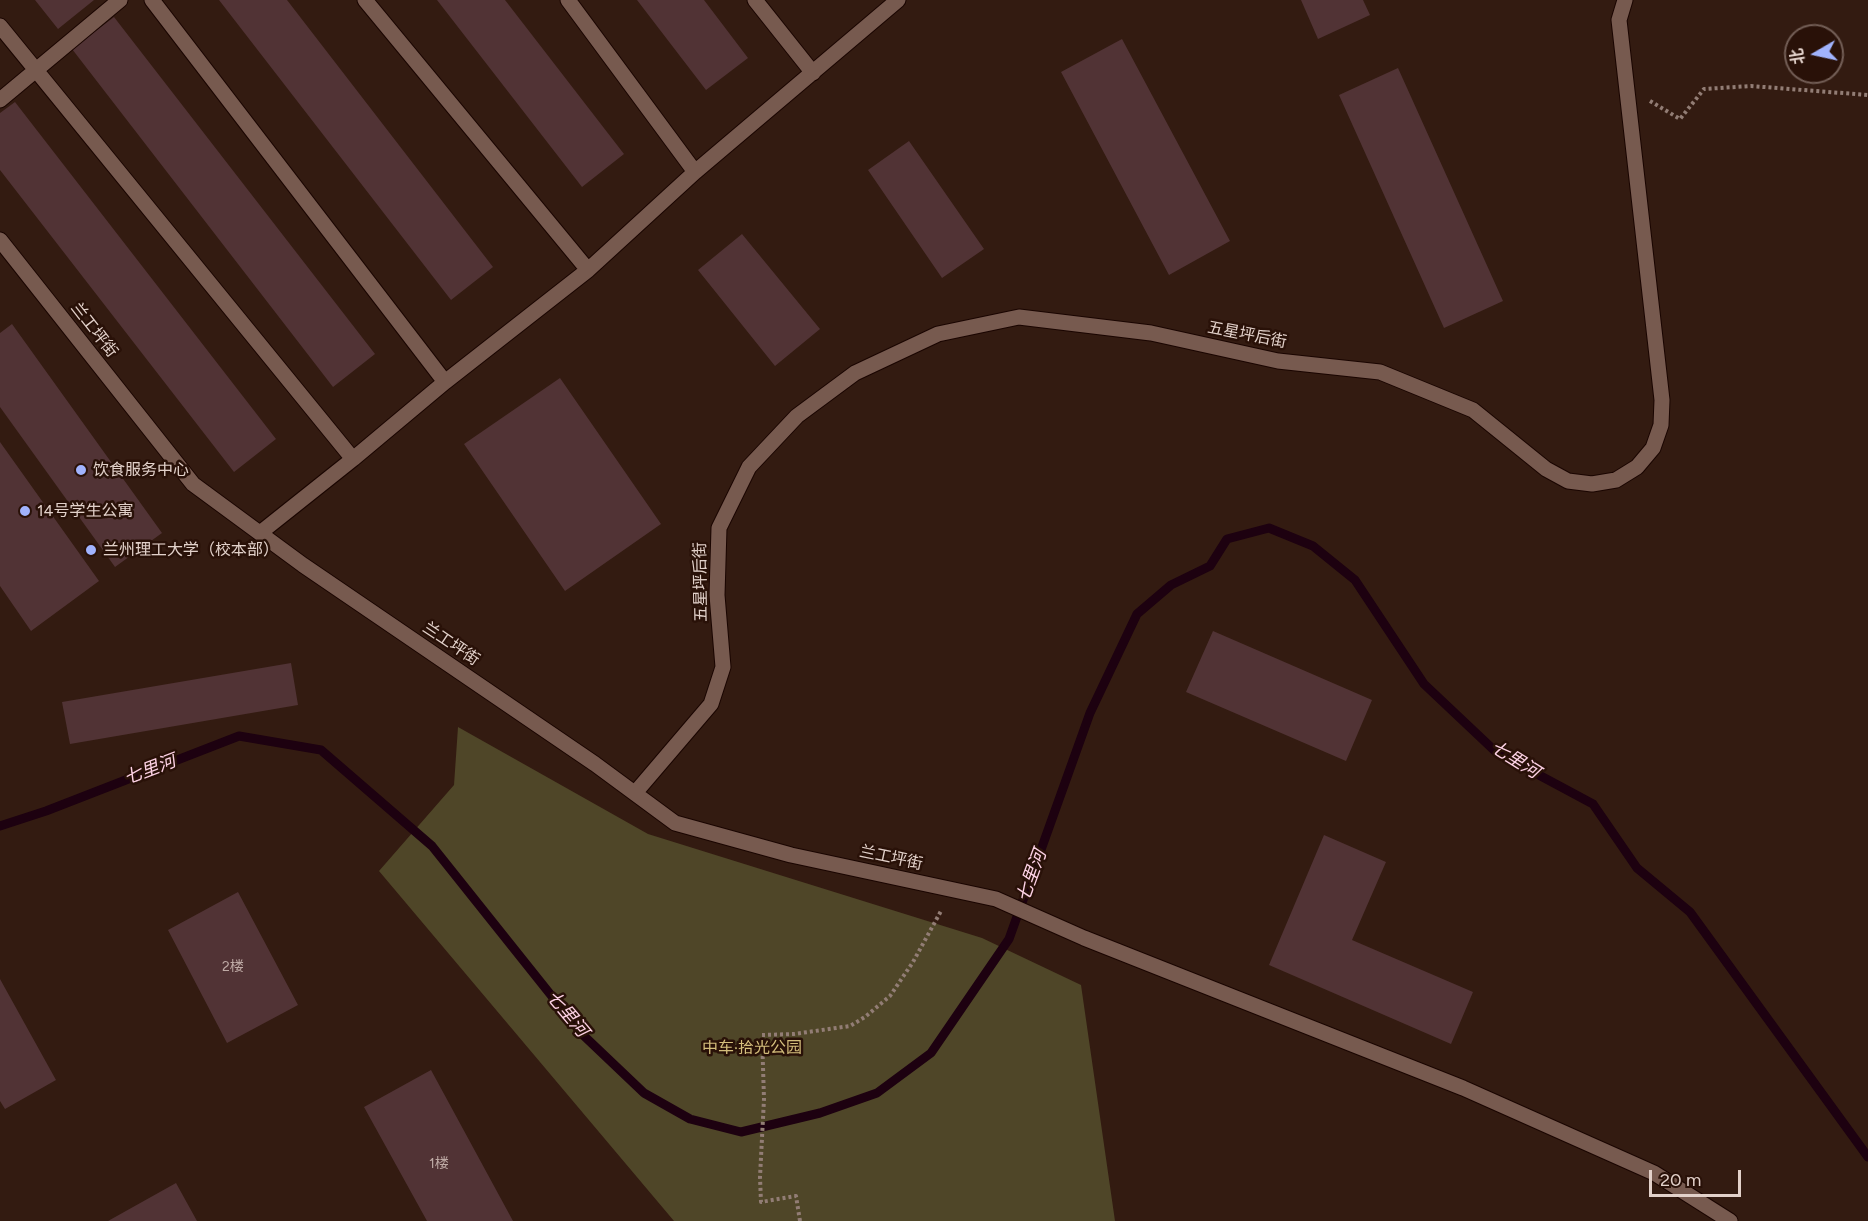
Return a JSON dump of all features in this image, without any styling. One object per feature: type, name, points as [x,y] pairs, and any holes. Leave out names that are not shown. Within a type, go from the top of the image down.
[{"type":"street","points":[[0,100],[120,0]]},
{"type":"street","points":[[152,0],[445,382]]},
{"type":"street","points":[[364,0],[588,270]]},
{"type":"street","points":[[568,0],[695,172]]},
{"type":"street","points":[[755,0],[813,73]]},
{"type":"street","points":[[260,533],[445,382],[588,270],[695,172],[898,0]]},
{"type":"street","name":"五星坪后街","points":[[635,793],[711,704],[723,667],[717,595],[719,528],[749,467],[797,416],[855,373],[938,334],[1019,317],[1151,333],[1278,361],[1380,372],[1473,410],[1546,469],[1568,481],[1592,484],[1616,480],[1637,467],[1653,448],[1662,425],[1662,400],[1619,20],[1625,0]]},
{"type":"street","points":[[0,27],[353,459]]},
{"type":"street","name":"兰工坪街","points":[[0,240],[193,484],[303,565],[635,793],[675,823],[791,855],[996,899],[1084,938],[1462,1088],[1654,1173],[1730,1221]]},
{"type":"path","points":[[1627,86],[1680,119],[1704,89],[1751,86],[1868,94]]},
{"type":"path","points":[[800,1221],[796,1196],[761,1202],[764,1099],[762,1035],[794,1034],[850,1026],[865,1017],[890,996],[937,921],[951,890]]},
{"type":"green space","name":"中车·拾光公园","points":[[458,727],[648,834],[982,938],[1081,985],[1115,1221],[674,1221],[379,871],[454,785]]},
{"type":"building","points":[[35,0],[94,0],[58,29]]},
{"type":"building","points":[[219,0],[287,0],[493,267],[451,300]]},
{"type":"building","points":[[437,0],[505,0],[624,154],[582,187]]},
{"type":"building","points":[[637,0],[704,0],[748,58],[706,90]]},
{"type":"building","points":[[1301,0],[1363,0],[1370,15],[1318,39]]},
{"type":"building","points":[[114,17],[375,354],[333,387],[72,49]]},
{"type":"building","points":[[1122,39],[1230,241],[1169,275],[1061,72]]},
{"type":"building","points":[[1398,68],[1503,301],[1444,328],[1339,95]]},
{"type":"building","points":[[15,102],[276,439],[234,472],[0,170],[0,113]]},
{"type":"building","points":[[909,141],[984,249],[942,278],[868,170]]},
{"type":"building","points":[[742,234],[820,329],[775,366],[698,270]]},
{"type":"building","name":"饮食服务中心","points":[[12,324],[162,533],[115,567],[0,407],[0,333]]},
{"type":"building","points":[[560,378],[661,524],[565,591],[464,444]]},
{"type":"building","name":"14号学生公寓","points":[[0,442],[99,581],[31,631],[0,586]]},
{"type":"building","points":[[1213,631],[1372,700],[1346,761],[1186,692]]},
{"type":"building","points":[[291,663],[298,705],[70,744],[62,702]]},
{"type":"building","points":[[1324,835],[1386,862],[1352,940],[1473,992],[1451,1044],[1269,965]]},
{"type":"building","points":[[238,892],[298,1005],[227,1043],[168,930]]},
{"type":"building","points":[[0,979],[56,1080],[5,1109],[0,1101]]},
{"type":"building","points":[[431,1070],[513,1221],[427,1221],[364,1107]]},
{"type":"building","points":[[176,1183],[197,1221],[108,1221]]},
{"type":"waterway","name":"七里河","points":[[0,826],[46,811],[239,736],[321,750],[432,846],[582,1034],[644,1093],[690,1119],[741,1132],[820,1113],[877,1093],[931,1053],[1009,939],[1090,713],[1137,614],[1171,585],[1210,566],[1227,539],[1269,528],[1313,546],[1355,580],[1424,684],[1496,752],[1593,804],[1637,868],[1690,912],[1868,1157]]},
{"type":"place","name":"饮食服务中心","points":[[81,470]]},
{"type":"place","name":"14号学生公寓","points":[[25,511]]},
{"type":"place","name":"兰州理工大学（校本部）","points":[[91,550]]}]
